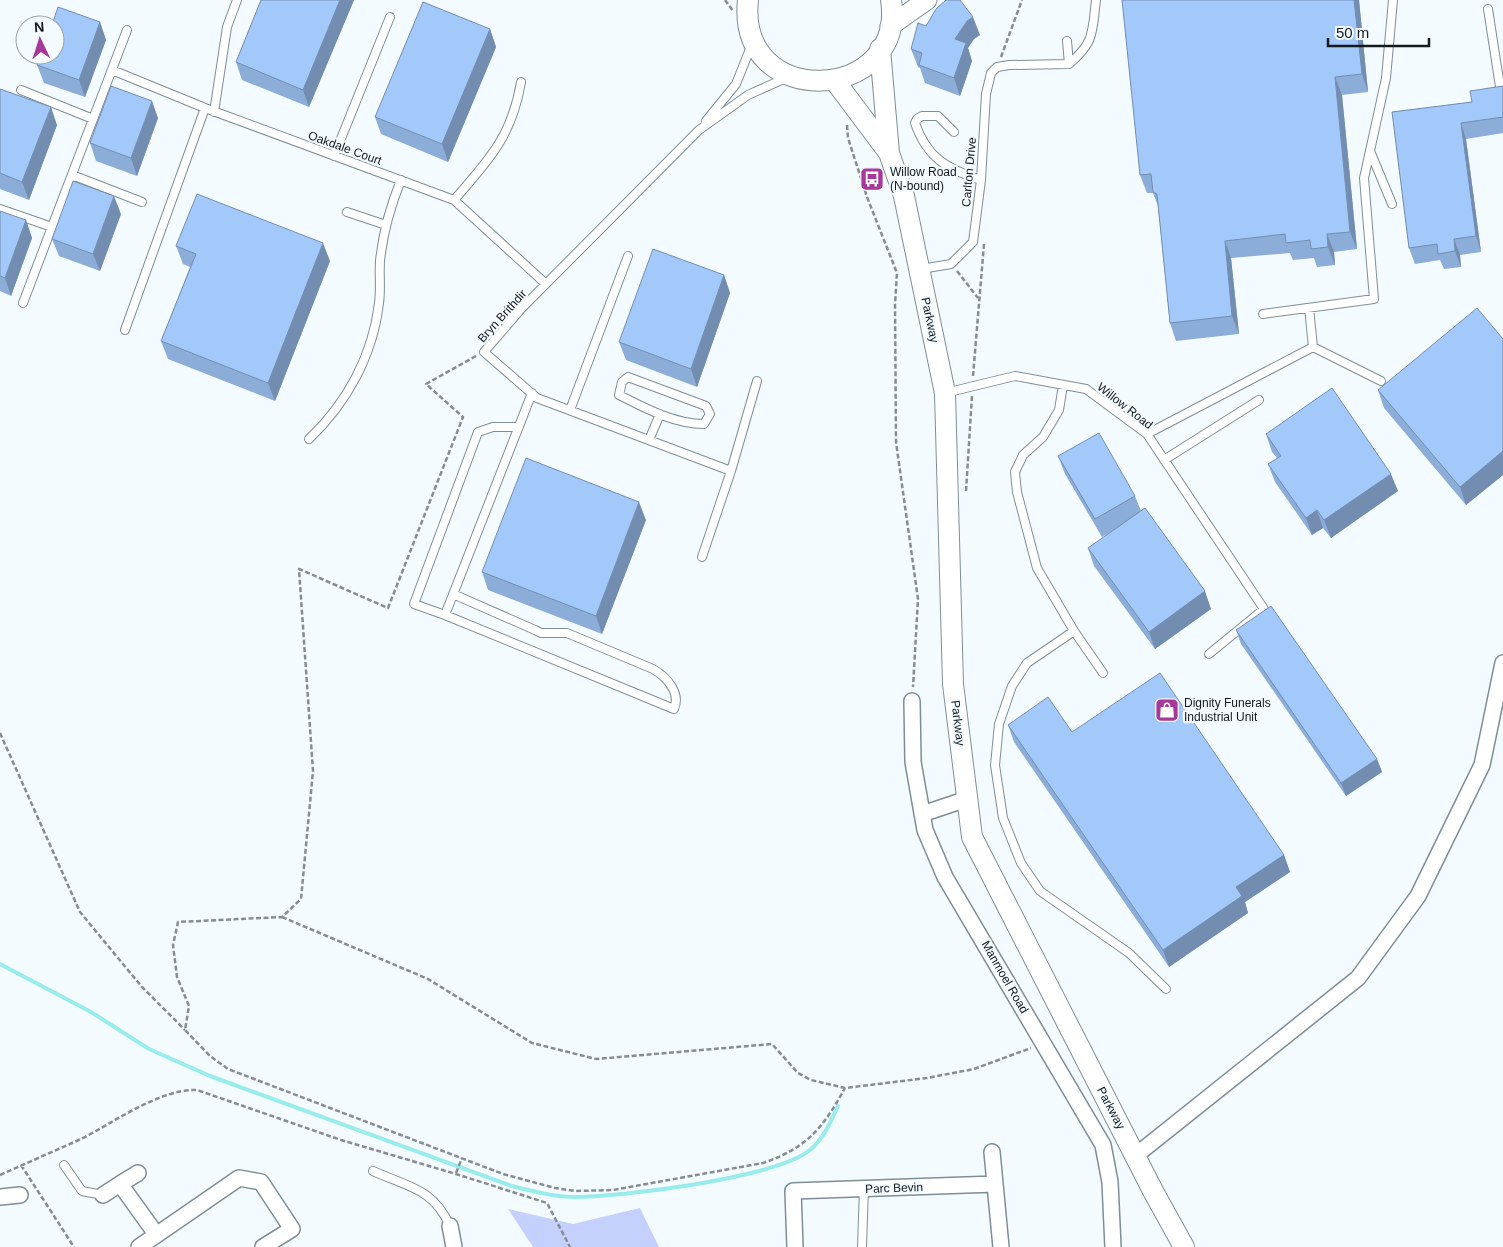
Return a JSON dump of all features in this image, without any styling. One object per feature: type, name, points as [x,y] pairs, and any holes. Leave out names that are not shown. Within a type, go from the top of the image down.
[{"type":"main road","points":[[743,4],[754,40],[763,55],[775,67],[790,76],[812,82],[835,80],[853,74],[868,63],[880,49],[890,26],[891,0]]},
{"type":"main road","points":[[880,49],[889,153]]},
{"type":"main road","points":[[835,80],[889,153]]},
{"type":"main road","name":"Parkway","points":[[889,153],[904,196],[945,393],[953,684],[972,837],[1135,1156],[1184,1247]]},
{"type":"street","points":[[890,26],[927,0]]},
{"type":"street","points":[[1135,1156],[1358,978],[1418,896],[1482,765],[1503,662]]},
{"type":"street","name":"Manmoel Road","points":[[912,701],[913,762],[925,830],[945,877],[1103,1145],[1110,1182],[1113,1247]]},
{"type":"street","points":[[922,814],[967,799]]},
{"type":"street","points":[[992,1152],[1001,1247]]},
{"type":"street","points":[[104,1195],[138,1173]]},
{"type":"street","points":[[138,1247],[239,1178],[260,1182],[292,1229],[263,1247]]},
{"type":"street","points":[[120,1184],[156,1234]]},
{"type":"street","name":"Parc Bevin","points":[[796,1247],[793,1191],[995,1184]]},
{"type":"street","points":[[0,1197],[20,1195]]},
{"type":"street","points":[[450,1226],[454,1247]]},
{"type":"lane","points":[[214,112],[227,27],[237,0]]},
{"type":"lane","points":[[997,67],[1021,64],[1069,64],[1086,50],[1092,32],[1096,0]]},
{"type":"lane","points":[[1263,314],[1374,299],[1364,178],[1386,78],[1393,0]]},
{"type":"lane","points":[[1488,9],[1499,57],[1501,93]]},
{"type":"lane","points":[[334,156],[390,16]]},
{"type":"lane","points":[[23,304],[127,30]]},
{"type":"lane","points":[[699,130],[736,84],[754,40]]},
{"type":"lane","points":[[1066,41],[1069,64]]},
{"type":"lane","name":"Carlton Drive","points":[[951,264],[974,242],[981,180],[986,94],[991,73],[997,67]]},
{"type":"lane","name":"Oakdale Court","points":[[112,70],[214,112],[454,200],[546,284]]},
{"type":"lane","name":"Bryn Brithdir","points":[[732,471],[538,398],[484,352],[546,284],[699,130],[748,95],[790,76]]},
{"type":"lane","points":[[454,200],[494,154],[516,108],[521,82]]},
{"type":"lane","points":[[21,90],[93,119]]},
{"type":"lane","points":[[125,330],[205,108]]},
{"type":"lane","points":[[954,132],[938,116],[922,116],[916,119],[915,123],[920,137],[939,160],[953,171],[981,180]]},
{"type":"lane","points":[[1370,151],[1392,204]]},
{"type":"lane","points":[[72,175],[142,202]]},
{"type":"lane","points":[[309,439],[337,410],[360,370],[379,302],[380,260],[389,209],[401,180]]},
{"type":"lane","points":[[0,209],[52,228]]},
{"type":"lane","points":[[347,212],[386,225]]},
{"type":"lane","points":[[570,410],[628,256]]},
{"type":"lane","points":[[919,269],[951,264]]},
{"type":"lane","points":[[1308,308],[1313,347]]},
{"type":"lane","points":[[1313,347],[1381,381]]},
{"type":"lane","points":[[1147,434],[1313,347]]},
{"type":"lane","name":"Willow Road","points":[[945,393],[1015,376],[1086,389],[1147,434],[1264,609],[1209,654]]},
{"type":"lane","points":[[628,377],[706,406],[710,414],[704,424],[693,424],[660,414],[619,395],[622,382],[628,377]]},
{"type":"lane","points":[[702,557],[732,471],[757,381]]},
{"type":"lane","points":[[1064,385],[1059,410],[1043,437],[1023,455],[1015,472],[1017,492],[1037,568],[1074,631],[1104,673]]},
{"type":"lane","points":[[445,615],[532,393]]},
{"type":"lane","points":[[1164,460],[1259,400]]},
{"type":"lane","points":[[649,440],[660,414]]},
{"type":"lane","points":[[453,594],[535,630],[567,633],[653,670],[661,675],[676,695],[674,709],[414,604],[478,432],[493,427],[518,427]]},
{"type":"lane","points":[[1074,631],[1028,663],[1012,686],[999,724],[995,766],[1004,818],[1021,863],[1040,891],[1129,953],[1166,988]]},
{"type":"lane","points":[[64,1165],[82,1190],[104,1195]]},
{"type":"lane","points":[[373,1171],[428,1194],[442,1208],[450,1226]]},
{"type":"lane","points":[[862,1247],[864,1188]]},
{"type":"path","points":[[725,0],[743,4]]},
{"type":"path","points":[[997,67],[1022,0]]},
{"type":"path","points":[[847,120],[848,138],[867,197],[897,273],[895,304],[896,442],[918,599],[912,701]]},
{"type":"path","points":[[972,386],[984,237]]},
{"type":"path","points":[[951,264],[979,299]]},
{"type":"path","points":[[282,917],[301,899],[313,771],[298,570],[388,608],[463,417],[426,384],[484,352]]},
{"type":"path","points":[[0,734],[80,912],[142,987],[210,1056],[228,1068],[462,1158],[536,1184],[575,1191],[613,1190],[762,1163],[795,1150],[819,1129],[844,1088]]},
{"type":"path","points":[[185,1030],[189,1006],[177,977],[173,945],[178,922],[282,917],[428,979],[532,1043],[596,1059],[772,1044],[798,1073],[811,1080],[844,1088],[927,1078],[974,1069],[1044,1043]]},
{"type":"path","points":[[0,1175],[82,1138],[169,1094],[186,1090],[197,1090],[341,1140],[547,1203],[570,1247]]},
{"type":"path","points":[[456,1174],[462,1158]]},
{"type":"path","points":[[21,1165],[74,1247]]},
{"type":"shaded area","points":[[640,1208],[659,1247],[533,1247],[508,1209],[573,1224]]},
{"type":"building","points":[[261,0],[340,0],[303,90],[236,62]]},
{"type":"building","points":[[946,0],[960,0],[973,17],[967,21],[955,39],[966,43],[954,78],[919,65],[922,53],[911,49],[918,23],[926,26],[936,9]]},
{"type":"building","points":[[1122,0],[1354,0],[1362,74],[1335,77],[1350,232],[1327,234],[1328,247],[1311,249],[1310,240],[1286,243],[1285,234],[1225,241],[1232,316],[1170,323],[1157,194],[1153,192],[1151,174],[1140,175]]},
{"type":"building","points":[[423,2],[490,29],[442,144],[375,117]]},
{"type":"building","points":[[58,7],[100,22],[79,80],[37,65],[65,65],[65,15],[55,15]]},
{"type":"building","points":[[111,86],[152,101],[131,158],[90,143]]},
{"type":"building","points":[[1503,86],[1503,117],[1461,123],[1476,236],[1454,239],[1455,251],[1438,254],[1437,244],[1409,248],[1392,112],[1472,102],[1470,91]]},
{"type":"building","points":[[0,89],[51,107],[22,182],[0,173]]},
{"type":"building","points":[[73,181],[114,196],[93,254],[52,239]]},
{"type":"building","points":[[197,194],[323,243],[268,383],[161,341],[196,254],[176,246]]},
{"type":"building","points":[[0,211],[26,220],[5,278],[0,276]]},
{"type":"building","points":[[653,249],[724,275],[691,369],[619,342]]},
{"type":"building","points":[[1477,308],[1503,339],[1503,451],[1460,487],[1378,390]]},
{"type":"building","points":[[1332,388],[1391,474],[1324,520],[1317,510],[1306,518],[1268,464],[1281,456],[1266,434]]},
{"type":"building","points":[[1099,433],[1135,496],[1095,519],[1058,456]]},
{"type":"building","points":[[526,458],[639,502],[596,616],[482,572]]},
{"type":"building","points":[[1145,508],[1205,591],[1149,632],[1088,548]]},
{"type":"building","points":[[1271,606],[1377,759],[1341,783],[1236,630]]},
{"type":"building","points":[[1160,673],[1284,855],[1236,887],[1242,896],[1163,950],[1008,725],[1048,697],[1072,732]]},
{"type":"waterway","points":[[0,964],[91,1012],[149,1049],[210,1076],[512,1186],[551,1195],[575,1197],[661,1190],[733,1177],[765,1169],[792,1160],[810,1150],[823,1135],[838,1106]]},
{"type":"place","name":"Willow Road (N-bound)","points":[[872,179]]},
{"type":"place","name":"Dignity Funerals Industrial Unit","points":[[1167,710]]}]
